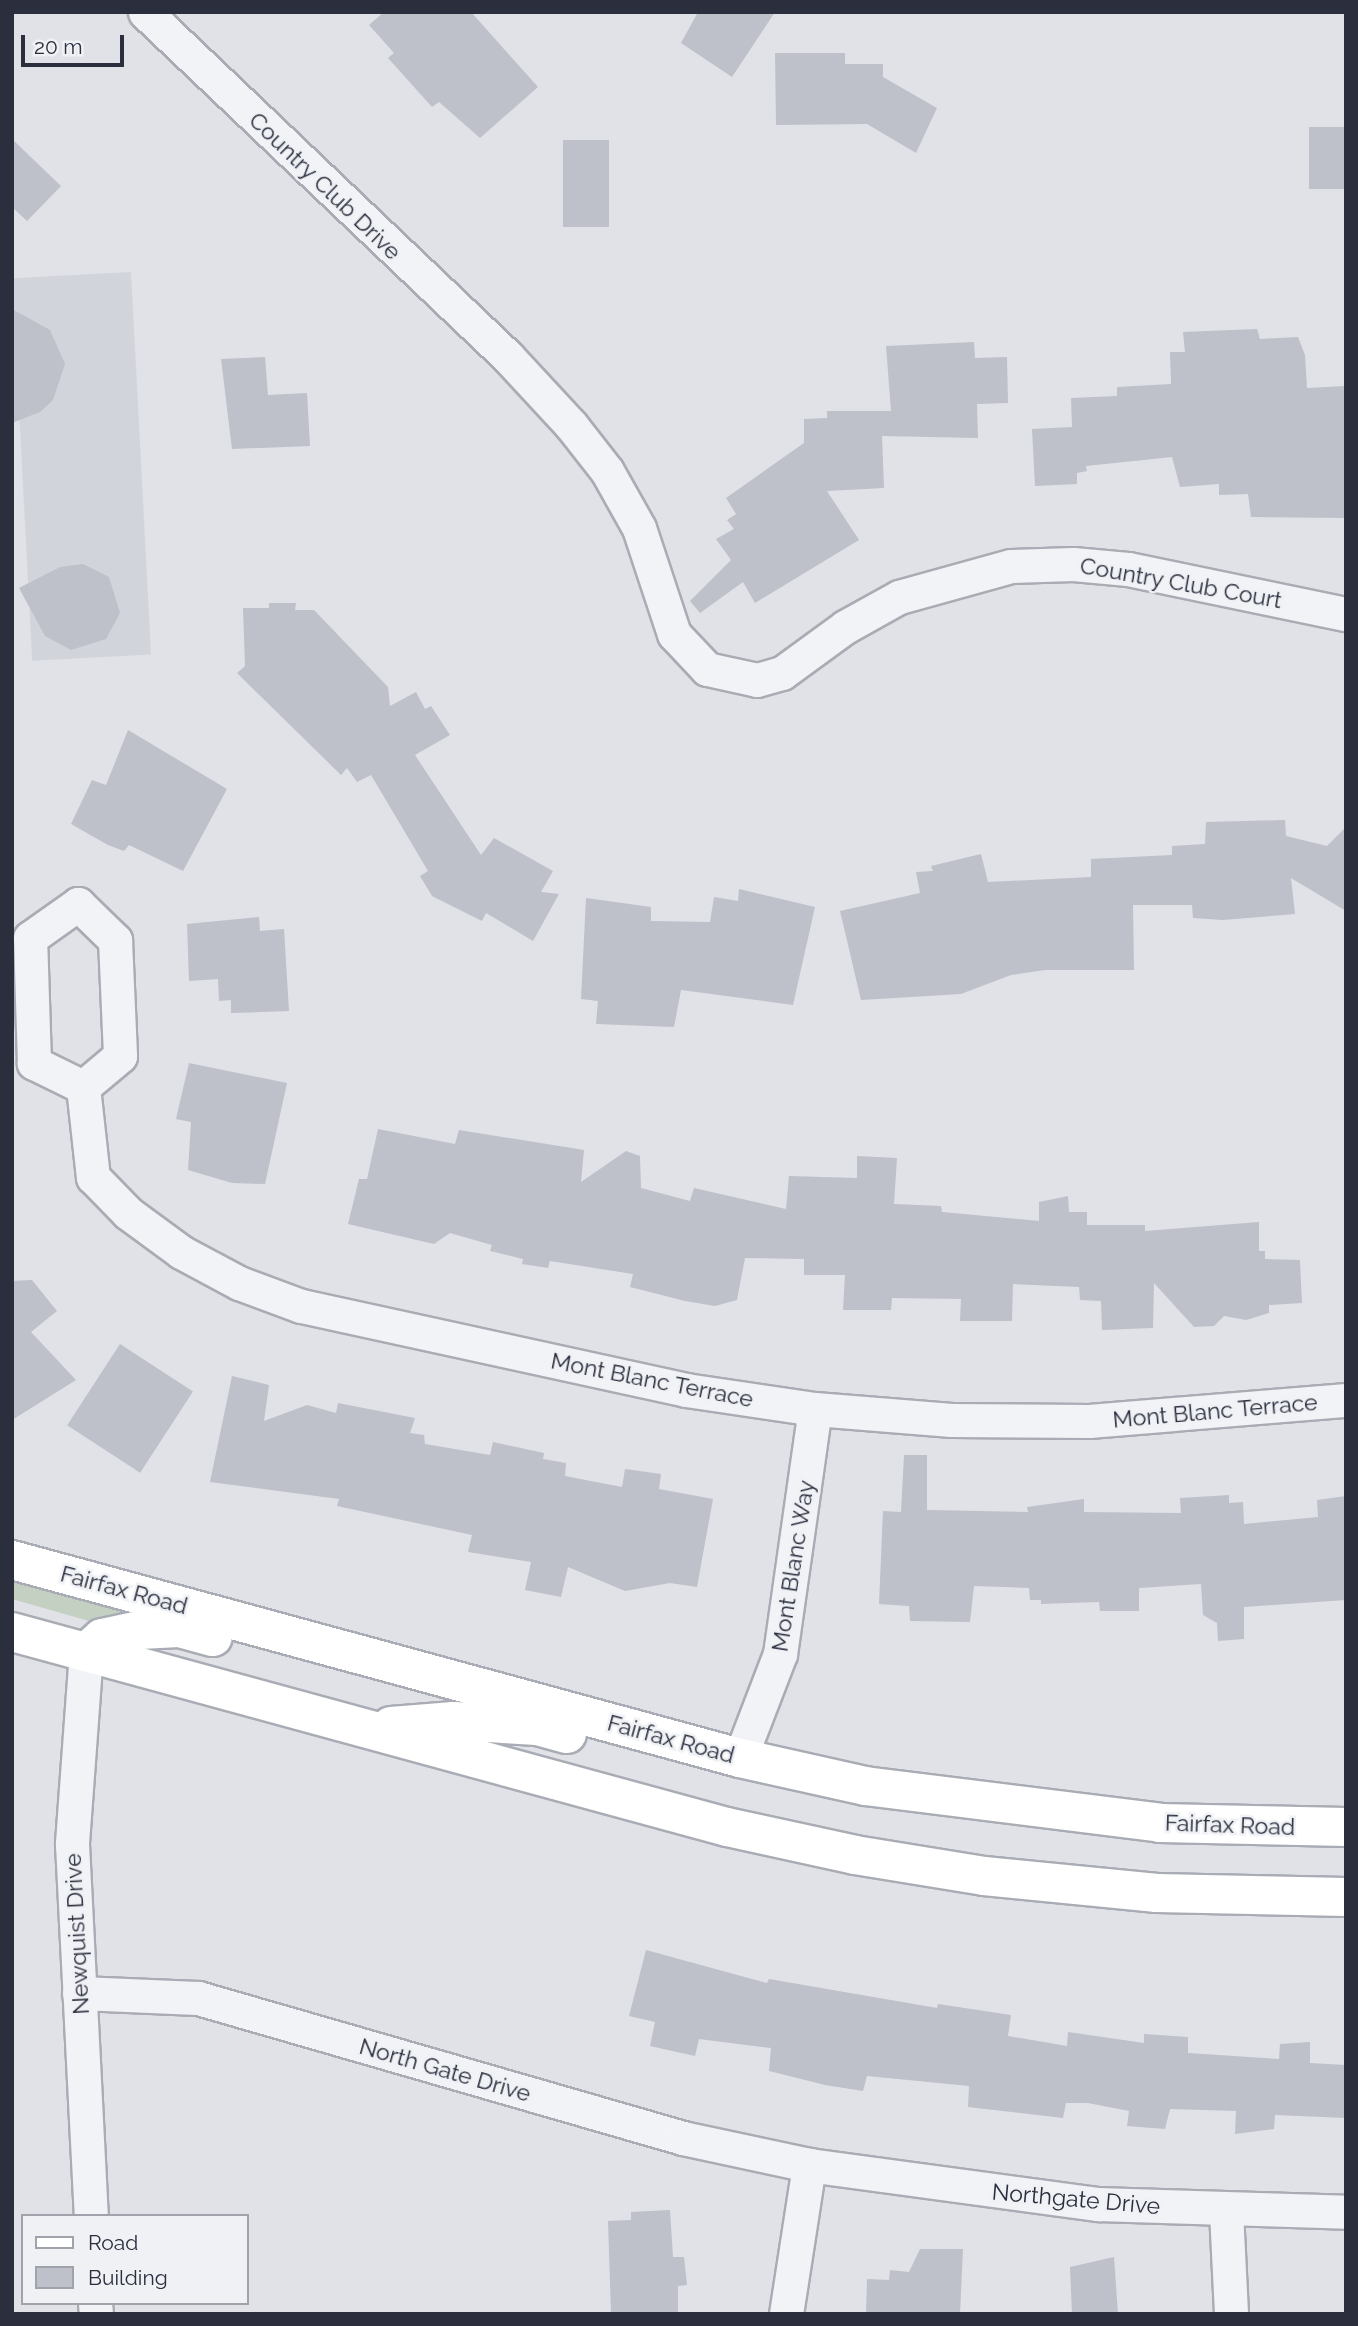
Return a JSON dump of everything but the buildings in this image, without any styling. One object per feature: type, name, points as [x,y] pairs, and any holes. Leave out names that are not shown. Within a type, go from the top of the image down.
[{"type":"main road","name":"Fairfax Road","points":[[12,1560],[740,1758],[990,1806],[1160,1823],[1346,1827]]},
{"type":"main road","points":[[86,1652],[93,1642],[118,1634],[179,1629],[371,1676],[434,1675]]},
{"type":"main road","points":[[12,1632],[727,1827],[855,1855],[984,1876],[1157,1893],[1346,1897]]},
{"type":"main road","points":[[364,1728],[454,1721],[537,1726],[722,1775],[740,1758]]},
{"type":"street","name":"Country Club Drive","points":[[145,12],[509,357]]},
{"type":"street","name":"Country Club Court","points":[[509,357],[607,471],[639,528],[674,634],[688,654],[730,678],[757,680],[782,673],[845,627],[899,597],[1011,566],[1073,564],[1128,569],[1346,614]]},
{"type":"street","points":[[78,904],[115,940],[120,1056],[83,1087],[34,1063],[30,939],[78,904]]},
{"type":"street","name":"Mont Blanc Terrace","points":[[83,1087],[93,1177],[128,1213],[181,1252],[239,1283],[301,1306],[686,1390],[815,1409],[952,1420],[1089,1421],[1346,1400]]},
{"type":"street","name":"Mont Blanc Way","points":[[740,1758],[780,1654],[815,1409]]},
{"type":"street","name":"Newquist Drive","points":[[86,1652],[72,1844],[91,2214]]},
{"type":"street","name":"North Gate Drive","points":[[79,1993],[198,1998],[683,2138],[809,2165]]},
{"type":"street","points":[[786,2314],[809,2165]]},
{"type":"street","name":"Northgate Drive","points":[[809,2165],[953,2188],[1226,2211],[1346,2213]]},
{"type":"street","points":[[1226,2211],[1231,2314]]},
{"type":"shaded area","points":[[131,272],[151,654],[32,661],[12,278]]},
{"type":"green space","points":[[12,1578],[165,1621],[103,1625],[12,1599]]}]
